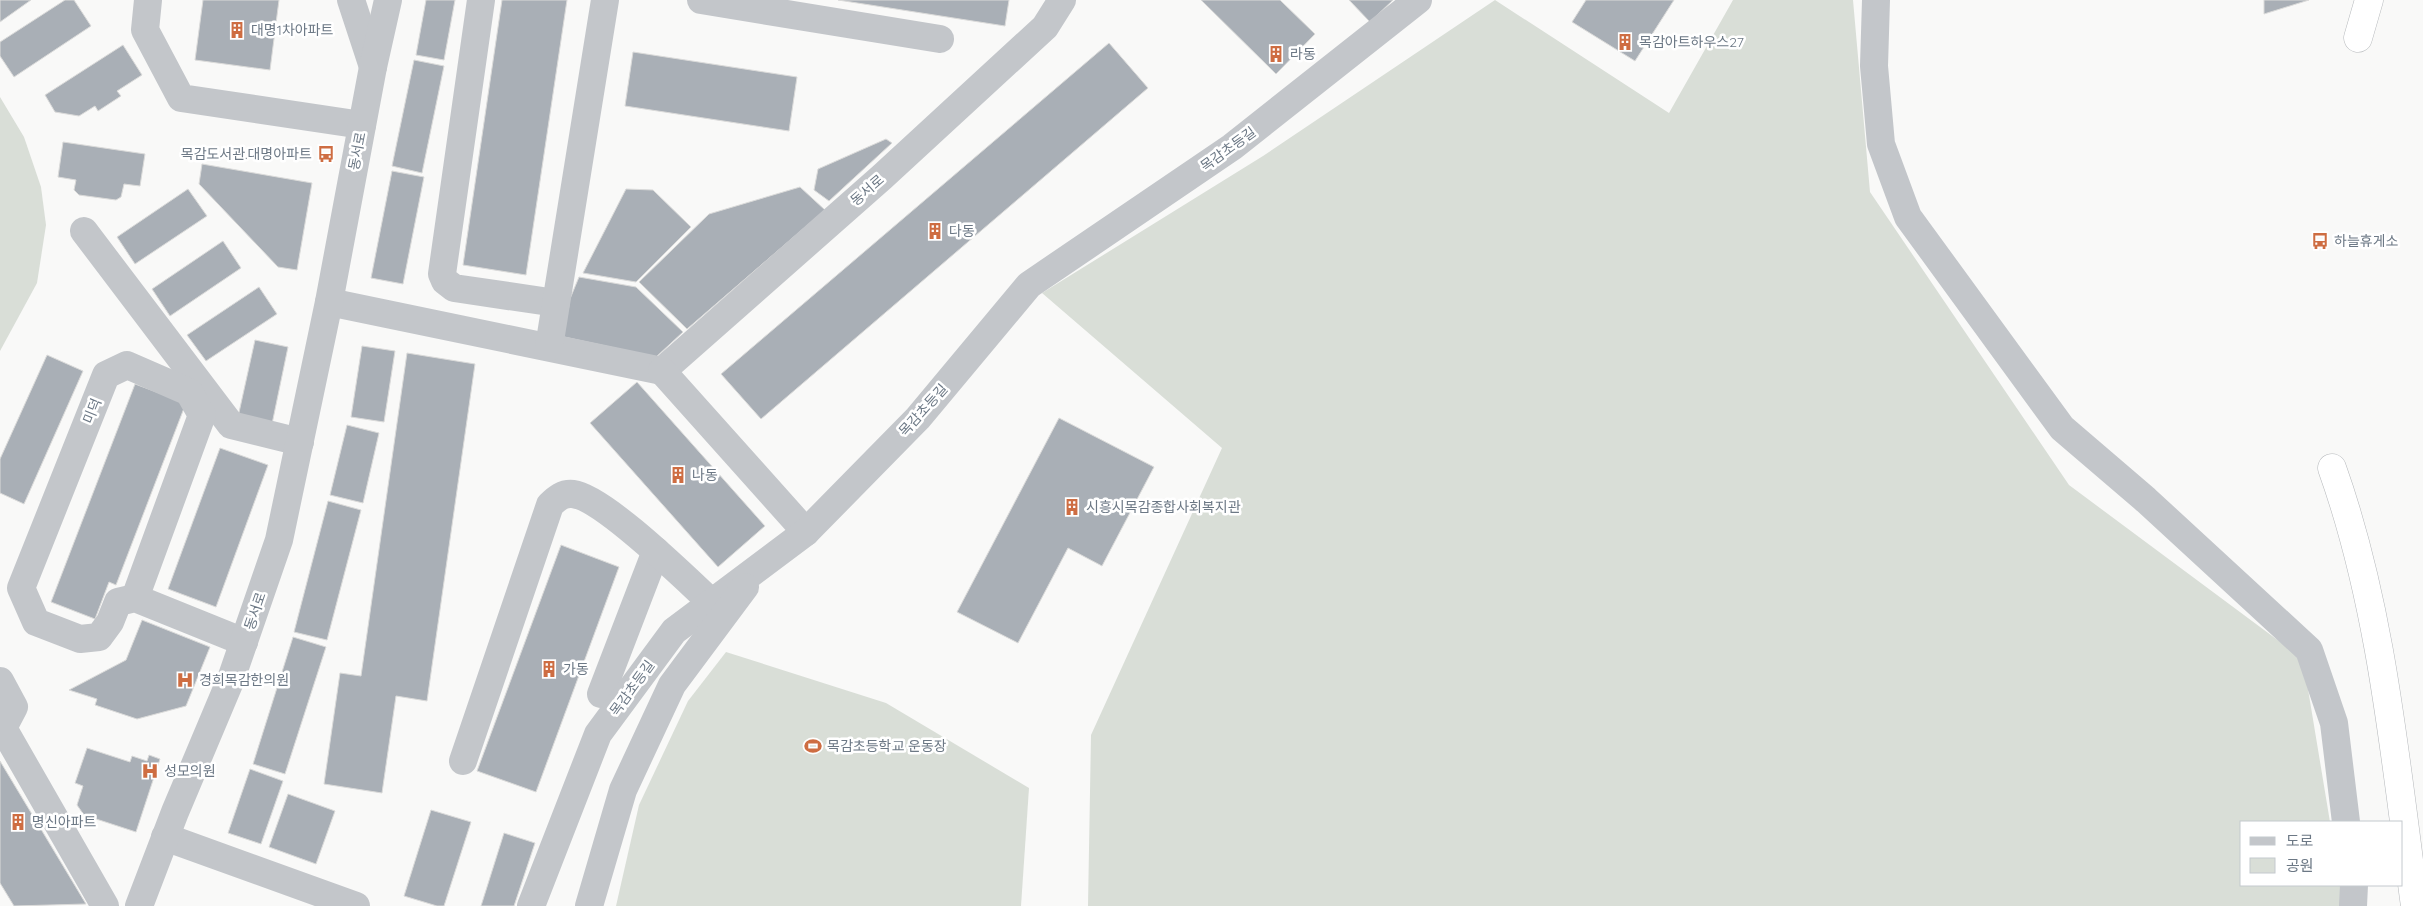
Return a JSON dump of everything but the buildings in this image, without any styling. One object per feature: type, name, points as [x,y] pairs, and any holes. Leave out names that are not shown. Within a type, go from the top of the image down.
[{"type":"highway","points":[[2358,38],[2369,0]]},
{"type":"highway","points":[[2332,468],[2350,521],[2381,658],[2415,906]]},
{"type":"street","points":[[148,0],[146,30],[181,98],[362,125]]},
{"type":"street","points":[[351,0],[373,67]]},
{"type":"street","name":"동서로","points":[[139,906],[232,678],[279,540],[329,302],[373,67],[388,0]]},
{"type":"street","points":[[481,0],[442,274],[445,282],[454,288],[556,303]]},
{"type":"street","points":[[549,347],[605,0]]},
{"type":"street","points":[[701,0],[940,39]]},
{"type":"street","name":"동서로","points":[[662,371],[946,118],[1045,27],[1062,0]]},
{"type":"street","name":"목감초등길","points":[[531,906],[598,734],[674,631],[806,532],[918,418],[1029,285],[1232,148],[1418,0]]},
{"type":"street","points":[[1876,0],[1874,66],[1881,144],[1908,217],[2062,428],[2146,500],[2309,650],[2334,723],[2346,821]]},
{"type":"street","points":[[84,231],[231,425],[300,442]]},
{"type":"street","points":[[329,302],[662,371],[806,532]]},
{"type":"street","name":"미덕","points":[[127,365],[189,392],[202,415],[135,598],[118,602],[110,622],[99,637],[80,639],[36,622],[21,588],[106,375],[127,365]]},
{"type":"street","points":[[464,761],[550,505],[559,496],[572,494],[589,499],[656,551],[712,602]]},
{"type":"street","points":[[601,694],[656,551]]},
{"type":"street","points":[[589,906],[623,790],[672,685],[759,567]]},
{"type":"street","points":[[135,598],[244,642]]},
{"type":"street","points":[[0,681],[14,707],[3,728],[105,906]]},
{"type":"street","points":[[166,837],[356,906]]},
{"type":"street","points":[[2353,906],[2354,886]]},
{"type":"green space","points":[[1495,0],[1669,113],[1733,0],[1853,0],[1870,192],[2069,485],[2303,659],[2330,821],[2240,821],[2240,886],[2340,886],[2341,906],[1088,906],[1091,735],[1222,448],[1042,293],[1263,156]]},
{"type":"green space","points":[[0,97],[24,137],[41,187],[46,225],[37,283],[0,351]]},
{"type":"green space","name":"목감초등학교 운동장","points":[[726,652],[886,703],[1029,788],[1021,906],[616,906],[639,805],[688,701]]},
{"type":"place","name":"대명1차아파트","points":[[237,30]]},
{"type":"place","name":"목감아트하우스27","points":[[1625,42]]},
{"type":"place","name":"라동","points":[[1276,54]]},
{"type":"place","name":"목감도서관.대명아파트","points":[[326,154]]},
{"type":"place","name":"다동","points":[[935,231]]},
{"type":"place","name":"하늘휴게소","points":[[2320,241]]},
{"type":"place","name":"나동","points":[[678,475]]},
{"type":"place","name":"시흥시목감종합사회복지관","points":[[1072,507]]},
{"type":"place","name":"가동","points":[[549,669]]},
{"type":"place","name":"경희목감한의원","points":[[185,680]]},
{"type":"place","name":"목감초등학교 운동장","points":[[813,746]]},
{"type":"place","name":"성모의원","points":[[150,771]]},
{"type":"place","name":"명신아파트","points":[[18,822]]}]
